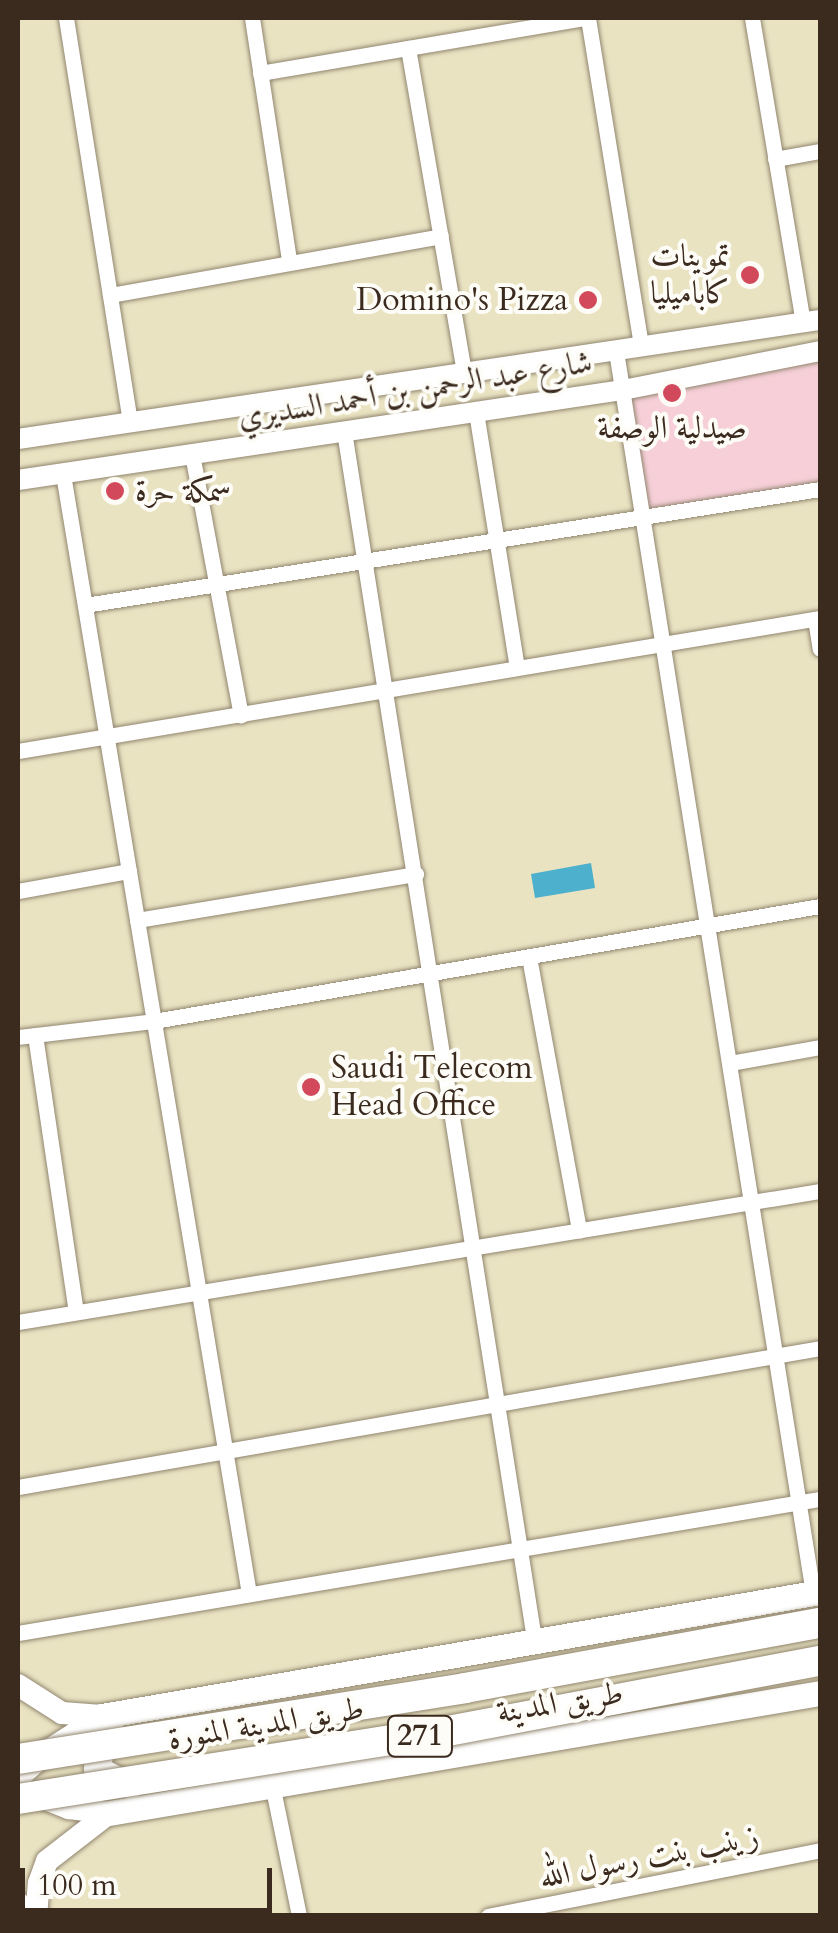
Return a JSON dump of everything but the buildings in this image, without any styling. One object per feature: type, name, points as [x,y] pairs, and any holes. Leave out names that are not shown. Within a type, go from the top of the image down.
[{"type":"highway","name":"طريق المدينة المنورة","points":[[18,1758],[466,1688],[818,1603]]},
{"type":"highway","name":"طريق المدينة المنورة","points":[[18,1798],[448,1731],[820,1661]]},
{"type":"main road","name":"طريق المدينة","points":[[102,1716],[818,1603]]},
{"type":"main road","points":[[18,1686],[62,1713],[102,1716]]},
{"type":"main road","name":"طريق المدينة","points":[[18,1788],[69,1808],[110,1813],[820,1693]]},
{"type":"main road","points":[[160,1707],[107,1736],[96,1768],[136,1788],[188,1799]]},
{"type":"main road","points":[[18,1778],[49,1750],[102,1716]]},
{"type":"main road","points":[[36,1916],[39,1882],[47,1861],[110,1813]]},
{"type":"main road","points":[[18,1903],[21,1916]]},
{"type":"street","points":[[66,18],[130,422]]},
{"type":"street","points":[[252,18],[290,260]]},
{"type":"street","points":[[260,73],[586,18],[641,347]]},
{"type":"street","points":[[752,18],[776,159],[812,322]]},
{"type":"street","points":[[408,48],[464,373]]},
{"type":"street","points":[[776,159],[820,151]]},
{"type":"street","points":[[110,296],[290,260],[441,236]]},
{"type":"street","name":"شارع عبد الرحمن بن أحمد السديري","points":[[18,439],[812,322]]},
{"type":"street","points":[[616,351],[818,1603]]},
{"type":"street","name":"شارع عبد الرحمن بن أحمد السديري","points":[[18,480],[622,390],[820,351]]},
{"type":"street","points":[[476,412],[517,668]]},
{"type":"street","points":[[344,432],[476,1248],[535,1645]]},
{"type":"street","points":[[192,454],[241,714]]},
{"type":"street","points":[[63,474],[249,1594]]},
{"type":"street","points":[[85,605],[820,489]]},
{"type":"street","points":[[18,752],[818,618],[820,649]]},
{"type":"street","points":[[18,891],[129,871]]},
{"type":"street","points":[[137,920],[416,874]]},
{"type":"street","points":[[18,1037],[154,1021],[820,906]]},
{"type":"street","points":[[528,957],[580,1230]]},
{"type":"street","points":[[35,1035],[76,1312]]},
{"type":"street","points":[[730,1063],[820,1047]]},
{"type":"street","points":[[18,1322],[820,1191]]},
{"type":"street","points":[[18,1487],[820,1348]]},
{"type":"street","points":[[18,1633],[820,1499]]},
{"type":"street","points":[[272,1784],[299,1916]]},
{"type":"street","name":"زينب بنت رسول الله","points":[[488,1916],[579,1908],[820,1850]]},
{"type":"shaded area","points":[[820,356],[820,484],[647,513],[628,393]]},
{"type":"water","points":[[591,863],[595,888],[535,898],[531,874]]},
{"type":"place","name":"تموينات كاباميليا","points":[[750,275]]},
{"type":"place","name":"Domino's Pizza","points":[[588,300]]},
{"type":"place","name":"صيدلية الوصفة","points":[[672,393]]},
{"type":"place","name":"سمكة حرة","points":[[115,491]]},
{"type":"place","name":"Saudi Telecom Head Office","points":[[311,1087]]}]
